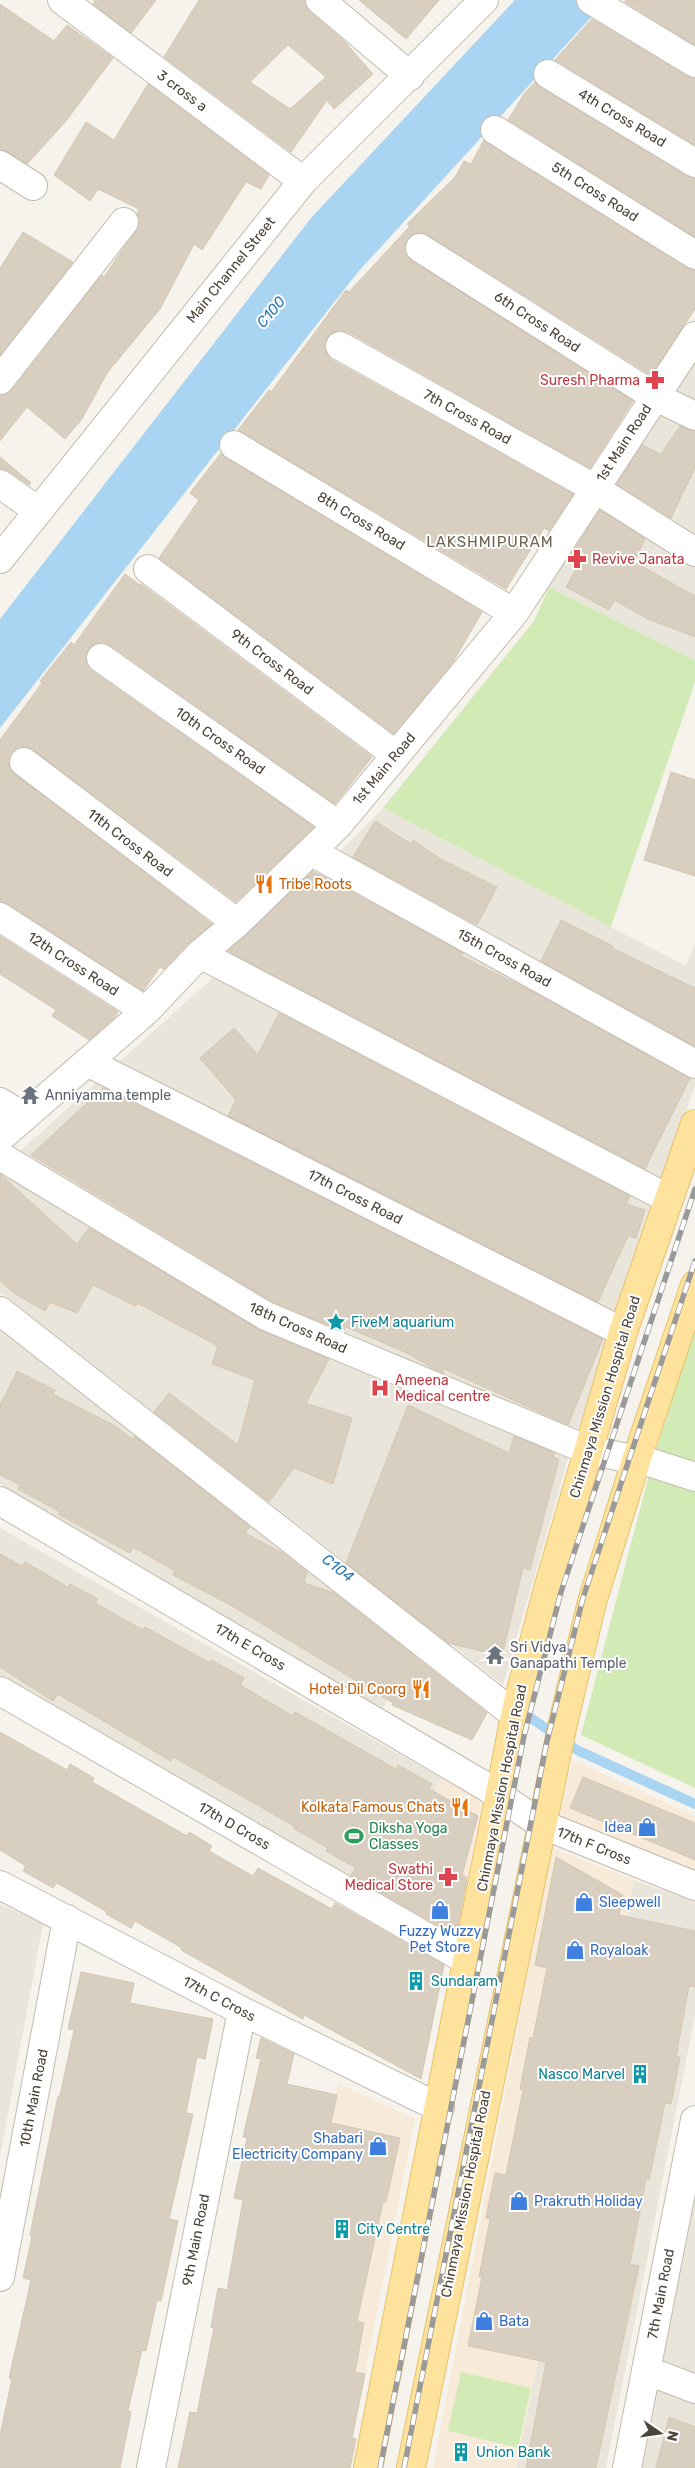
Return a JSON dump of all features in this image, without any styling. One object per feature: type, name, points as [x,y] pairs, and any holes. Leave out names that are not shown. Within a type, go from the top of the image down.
[{"type":"main road","name":"Chinmaya Mission Hospital Road","points":[[368,2468],[440,2108],[498,1796],[515,1715],[546,1598],[623,1332],[695,1124]]},
{"type":"main road","name":"Chinmaya Mission Hospital Road","points":[[410,2468],[563,1722],[592,1602],[636,1461],[695,1284]]},
{"type":"street","name":"3 cross a","points":[[62,0],[303,181]]},
{"type":"street","points":[[320,0],[410,76]]},
{"type":"street","name":"Main Channel Street","points":[[0,559],[37,510],[303,181],[484,0]]},
{"type":"street","points":[[591,0],[695,63]]},
{"type":"street","name":"4th Cross Road","points":[[548,74],[695,162]]},
{"type":"street","name":"5th Cross Road","points":[[495,130],[695,255]]},
{"type":"street","points":[[0,165],[33,186]]},
{"type":"street","points":[[0,380],[124,222]]},
{"type":"street","name":"6th Cross Road","points":[[420,248],[654,396],[695,416]]},
{"type":"street","name":"1st Main Road","points":[[0,1138],[146,1011],[200,954],[237,923],[338,825],[514,613],[654,396],[695,337]]},
{"type":"street","name":"7th Cross Road","points":[[340,346],[594,488],[695,552]]},
{"type":"street","name":"8th Cross Road","points":[[234,445],[514,613]]},
{"type":"street","points":[[0,484],[37,510]]},
{"type":"street","name":"9th Cross Road","points":[[148,569],[396,755]]},
{"type":"street","name":"10th Cross Road","points":[[101,658],[338,825]]},
{"type":"street","name":"11th Cross Road","points":[[24,762],[237,923]]},
{"type":"street","name":"15th Cross Road","points":[[312,852],[695,1064]]},
{"type":"street","name":"12th Cross Road","points":[[0,917],[146,1011]]},
{"type":"street","points":[[200,954],[669,1199]]},
{"type":"street","name":"17th Cross Road","points":[[87,1062],[623,1332]]},
{"type":"street","points":[[0,1102],[24,1117]]},
{"type":"street","name":"18th Cross Road","points":[[0,1156],[266,1316],[588,1450],[652,1463],[695,1477]]},
{"type":"street","points":[[0,1311],[515,1715]]},
{"type":"street","name":"17th E Cross","points":[[0,1501],[485,1786],[498,1796]]},
{"type":"street","name":"17th D Cross","points":[[0,1691],[468,1961]]},
{"type":"street","name":"17th F Cross","points":[[498,1796],[541,1824],[695,1886]]},
{"type":"street","name":"17th C Cross","points":[[0,1885],[67,1918],[242,2011],[440,2108]]},
{"type":"street","name":"10th Main Road","points":[[0,2277],[67,1918]]},
{"type":"street","name":"9th Main Road","points":[[151,2468],[242,2011]]},
{"type":"street","name":"7th Main Road","points":[[627,2468],[646,2370],[690,2176],[695,2120]]},
{"type":"street","points":[[646,2370],[695,2389]]},
{"type":"shaded area","points":[[695,351],[695,660],[549,587]]},
{"type":"shaded area","points":[[383,808],[686,966],[695,943],[695,1085],[568,1459],[503,1685],[0,1292],[0,1169],[235,958]]},
{"type":"shaded area","points":[[0,1324],[421,1649],[381,1711],[0,1484]]},
{"type":"shaded area","points":[[0,1528],[441,1778],[414,1835],[424,1844],[395,1905],[0,1680]]},
{"type":"shaded area","points":[[573,1760],[695,1816],[695,1879],[560,1816]]},
{"type":"shaded area","points":[[441,1778],[481,1801],[457,1940],[395,1905],[424,1844],[414,1835]]},
{"type":"shaded area","points":[[552,1848],[634,1880],[516,2468],[433,2468]]},
{"type":"shaded area","points":[[634,1880],[695,1902],[695,2015],[606,2468],[516,2468]]},
{"type":"shaded area","points":[[0,1904],[43,1924],[0,2157]]},
{"type":"shaded area","points":[[338,2083],[415,2119],[346,2468],[260,2468]]},
{"type":"shaded area","points":[[695,2185],[695,2380],[653,2364]]},
{"type":"shaded area","points":[[650,2379],[695,2397],[695,2468],[634,2468]]},
{"type":"green space","points":[[549,587],[695,660],[695,682],[611,927],[383,808],[534,621]]},
{"type":"green space","points":[[695,1328],[695,1788],[581,1735],[652,1463]]},
{"type":"green space","points":[[461,2372],[531,2388],[518,2448],[448,2431]]},
{"type":"water","name":"C100","points":[[515,0],[607,0],[358,272],[0,728],[0,619],[311,218]]},
{"type":"building","points":[[95,0],[156,0],[131,33],[93,4]]},
{"type":"building","points":[[199,0],[305,0],[310,12],[344,41],[373,74],[334,109],[327,100],[291,152],[164,57]],"holes":[[[288,45],[326,77],[290,109],[250,82]]]},
{"type":"building","points":[[359,0],[439,0],[406,39]]},
{"type":"building","points":[[626,0],[695,0],[695,45],[625,2]]},
{"type":"building","points":[[0,4],[54,41],[67,25],[113,58],[66,121],[27,164],[0,149]]},
{"type":"building","points":[[592,19],[695,79],[695,145],[555,60]]},
{"type":"building","points":[[535,82],[540,87],[687,176],[695,179],[695,237],[508,120],[524,94]]},
{"type":"building","points":[[148,84],[269,175],[261,189],[246,182],[202,250],[194,244],[160,309],[107,373],[82,419],[65,439],[27,407],[0,441],[0,395],[12,390],[102,275],[104,277],[139,225],[137,214],[139,209],[98,189],[90,201],[54,175],[86,122],[114,140]]},
{"type":"building","points":[[484,140],[687,268],[695,271],[695,309],[651,375],[428,235],[421,232],[413,234],[407,240],[404,247],[406,255],[412,261],[633,401],[590,468],[348,332],[339,330],[327,338],[324,347],[332,360],[573,494],[549,531],[544,528],[506,589],[238,430],[269,390],[271,392],[346,290],[349,292],[410,226],[407,224],[455,177],[464,161],[471,164]]},
{"type":"building","points":[[23,232],[73,262],[0,355],[0,268]]},
{"type":"building","points":[[680,426],[695,431],[695,468],[671,518],[617,484],[642,445],[661,454]]},
{"type":"building","points":[[221,453],[226,458],[482,612],[453,662],[394,734],[159,558],[199,500],[190,493]]},
{"type":"building","points":[[0,457],[31,483],[29,485],[9,471],[0,469]]},
{"type":"building","points":[[600,510],[645,539],[634,562],[695,596],[695,637],[648,619],[614,600],[609,610],[566,587],[585,553],[576,547]]},
{"type":"building","points":[[125,574],[372,757],[335,804],[110,645],[102,642],[94,644],[89,649],[85,657],[87,665],[92,671],[314,827],[236,902],[33,750],[25,746],[18,747],[12,752],[8,761],[10,768],[15,774],[212,924],[189,943],[164,969],[160,967],[143,991],[8,904],[0,901],[0,740],[42,683],[40,681],[71,642],[74,645]]},
{"type":"building","points":[[671,772],[695,780],[695,876],[644,860]]},
{"type":"building","points":[[375,821],[411,844],[413,840],[439,858],[497,887],[477,925],[353,857]]},
{"type":"building","points":[[313,871],[463,953],[461,956],[527,989],[690,1078],[645,1169],[228,951]]},
{"type":"building","points":[[561,920],[613,946],[612,948],[695,988],[695,1046],[541,961]]},
{"type":"building","points":[[0,936],[118,1012],[115,1017],[89,1040],[52,1016],[56,1010],[0,974]]},
{"type":"building","points":[[279,1013],[630,1196],[626,1204],[645,1210],[636,1238],[628,1236],[598,1302],[228,1116],[236,1100],[200,1058],[234,1028],[258,1055]]},
{"type":"building","points":[[103,1088],[603,1339],[568,1425],[444,1369],[443,1373],[405,1352],[346,1327],[343,1331],[273,1302],[31,1155]]},
{"type":"building","points":[[0,1174],[77,1244],[89,1228],[258,1329],[329,1359],[306,1403],[352,1418],[333,1484],[294,1468],[269,1502],[154,1412],[169,1393],[238,1445],[255,1380],[212,1364],[218,1346],[137,1303],[136,1306],[93,1285],[77,1313],[50,1302],[45,1311],[12,1292],[0,1280]]},
{"type":"building","points":[[17,1371],[55,1390],[53,1394],[117,1427],[132,1439],[135,1436],[250,1527],[245,1533],[284,1554],[307,1572],[304,1583],[334,1593],[487,1713],[472,1740],[392,1705],[393,1703],[234,1607],[173,1575],[175,1571],[133,1547],[130,1553],[58,1514],[60,1512],[18,1489],[20,1485],[0,1475],[0,1405]]},
{"type":"building","points":[[408,1405],[509,1453],[514,1436],[555,1453],[553,1457],[559,1459],[530,1570],[523,1568],[502,1656],[448,1643],[346,1563]]},
{"type":"building","points":[[0,1554],[22,1566],[25,1562],[68,1587],[70,1584],[98,1599],[95,1603],[143,1630],[145,1627],[210,1663],[211,1660],[244,1678],[240,1685],[293,1716],[295,1712],[396,1769],[398,1765],[432,1784],[429,1789],[478,1816],[462,1875],[467,1878],[456,1936],[351,1875],[356,1868],[326,1851],[328,1848],[293,1828],[294,1826],[173,1757],[171,1761],[58,1694],[53,1701],[0,1667]]},
{"type":"building","points":[[0,1732],[67,1770],[70,1764],[94,1778],[92,1782],[187,1836],[189,1832],[212,1846],[209,1851],[253,1876],[258,1868],[332,1909],[335,1903],[444,1965],[421,2079],[304,2015],[303,2019],[181,1950],[182,1948],[135,1921],[131,1928],[57,1883],[53,1888],[23,1871],[26,1866],[0,1850]]},
{"type":"building","points":[[583,1777],[695,1823],[695,1860],[570,1808]]},
{"type":"building","points":[[556,1857],[623,1895],[619,1915],[695,1931],[695,1987],[689,1986],[676,2057],[680,2057],[671,2104],[665,2103],[649,2180],[646,2179],[630,2264],[639,2266],[596,2468],[526,2468],[546,2362],[468,2346],[482,2277],[479,2277],[490,2219],[486,2218],[495,2173],[506,2175],[523,2090],[520,2089],[530,2037],[533,2038],[547,1968],[535,1965]]},
{"type":"building","points":[[81,1972],[134,1983],[130,2003],[213,2019],[205,2059],[197,2057],[186,2113],[193,2114],[169,2219],[178,2221],[161,2301],[157,2300],[146,2351],[142,2350],[128,2411],[131,2412],[120,2468],[0,2468],[0,2435],[12,2379],[9,2378],[31,2280],[23,2278],[32,2236],[30,2235],[58,2096],[60,2096],[74,2030],[68,2029]]},
{"type":"building","points":[[261,2038],[294,2054],[287,2084],[337,2095],[331,2123],[400,2138],[386,2202],[383,2202],[357,2321],[364,2323],[355,2372],[365,2374],[352,2438],[356,2439],[350,2468],[178,2468],[190,2412],[197,2413],[214,2328],[211,2327],[218,2288],[227,2290],[243,2200],[234,2198],[247,2138],[243,2137],[261,2059],[256,2058]]},
{"type":"building","points":[[669,2417],[695,2427],[695,2468],[656,2468]]},
{"type":"waterway","name":"C104","points":[[518,1709],[577,1750],[695,1804]]},
{"type":"railway","points":[[380,2468],[524,1736],[561,1592],[695,1189]]},
{"type":"railway","points":[[404,2468],[547,1741],[583,1598],[695,1261]]},
{"type":"place","name":"Suresh Pharma","points":[[655,380]]},
{"type":"place","name":"Revive Janata","points":[[577,559]]},
{"type":"place","name":"Tribe Roots","points":[[264,884]]},
{"type":"place","name":"Anniyamma temple","points":[[30,1095]]},
{"type":"place","name":"FiveM aquarium","points":[[336,1322]]},
{"type":"place","name":"Ameena Medical centre","points":[[380,1388]]},
{"type":"place","name":"Sri Vidya Ganapathi Temple","points":[[495,1655]]},
{"type":"place","name":"Hotel Dil Coorg","points":[[421,1689]]},
{"type":"place","name":"Kolkata Famous Chats","points":[[460,1807]]},
{"type":"place","name":"Idea","points":[[647,1827]]},
{"type":"place","name":"Diksha Yoga Classes","points":[[354,1836]]},
{"type":"place","name":"Swathi Medical Store","points":[[448,1877]]},
{"type":"place","name":"Sleepwell","points":[[584,1902]]},
{"type":"place","name":"Fuzzy Wuzzy Pet Store","points":[[440,1910]]},
{"type":"place","name":"Royaloak","points":[[575,1950]]},
{"type":"place","name":"Sundaram","points":[[416,1981]]},
{"type":"place","name":"Nasco Marvel","points":[[640,2074]]},
{"type":"place","name":"Shabari Electricity Company","points":[[378,2146]]},
{"type":"place","name":"Prakruth Holiday","points":[[519,2201]]},
{"type":"place","name":"City Centre","points":[[342,2229]]},
{"type":"place","name":"Bata","points":[[484,2321]]},
{"type":"place","name":"Union Bank","points":[[461,2452]]},
{"type":"district","name":"LAKSHMIPURAM","points":[[490,542]]}]
